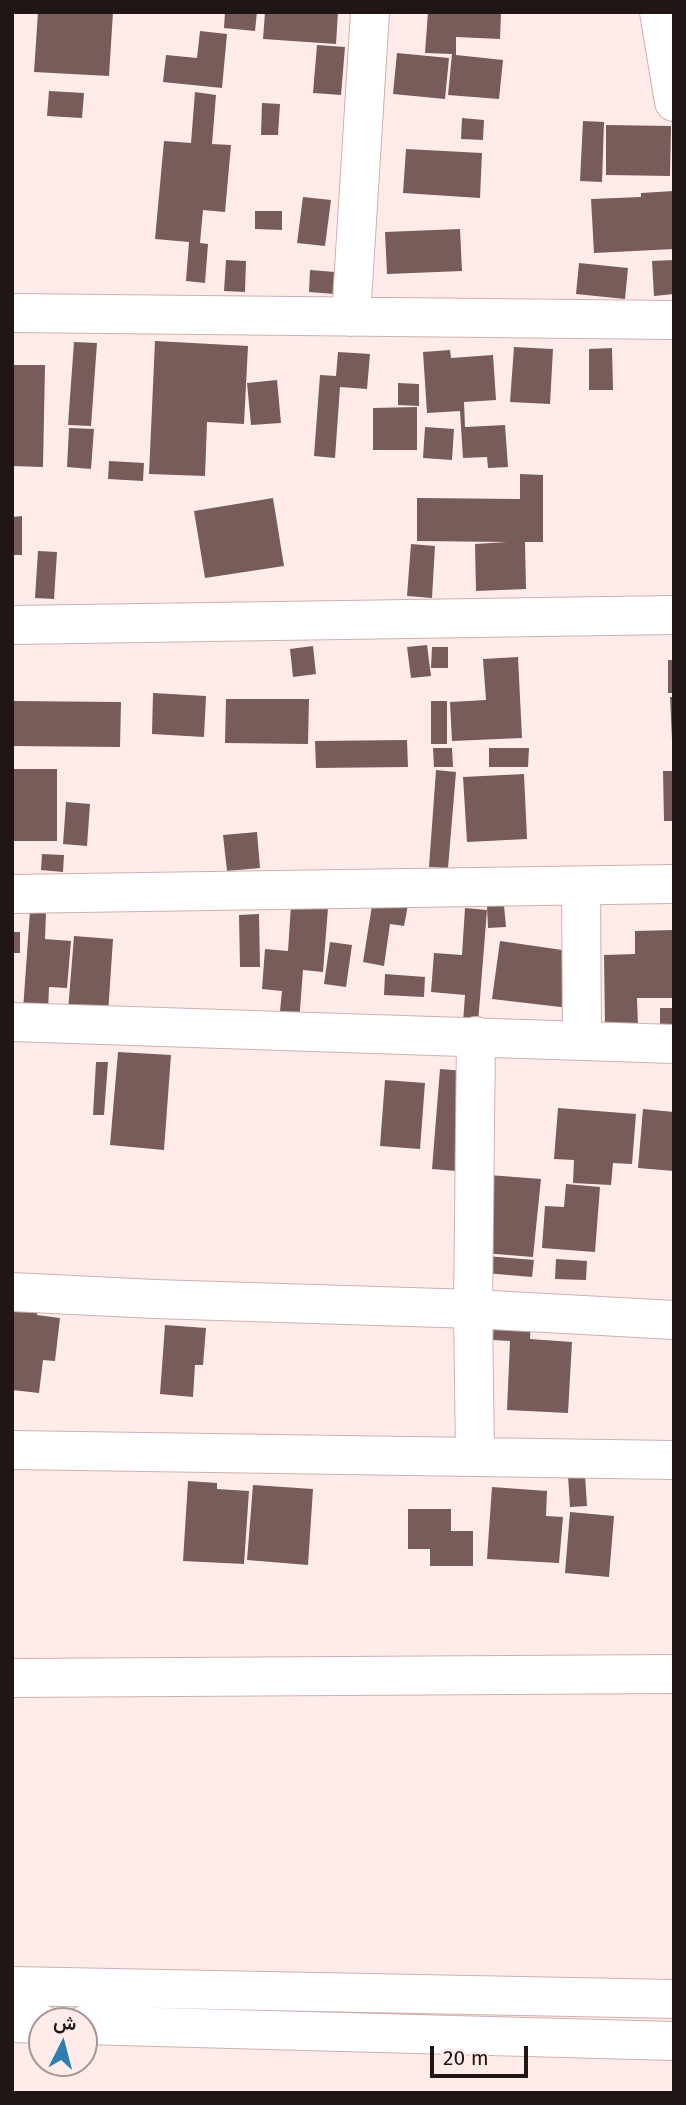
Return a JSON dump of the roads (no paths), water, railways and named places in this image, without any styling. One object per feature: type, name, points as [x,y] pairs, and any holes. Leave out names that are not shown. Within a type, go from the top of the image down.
[{"type":"street","points":[[351,317],[370,12]]},
{"type":"street","points":[[659,12],[674,102]]},
{"type":"street","points":[[12,313],[674,320]]},
{"type":"street","points":[[12,625],[674,615]]},
{"type":"street","points":[[12,894],[674,884]]},
{"type":"street","points":[[581,887],[582,1041]]},
{"type":"street","points":[[12,1022],[674,1044]]},
{"type":"street","points":[[475,1456],[473,1308],[476,1036]]},
{"type":"street","points":[[12,1292],[473,1308],[674,1320]]},
{"type":"street","points":[[12,1450],[674,1460]]},
{"type":"street","points":[[12,1678],[674,1674]]},
{"type":"street","points":[[12,1986],[674,1999]]},
{"type":"street","points":[[98,2025],[674,2041]]}]
